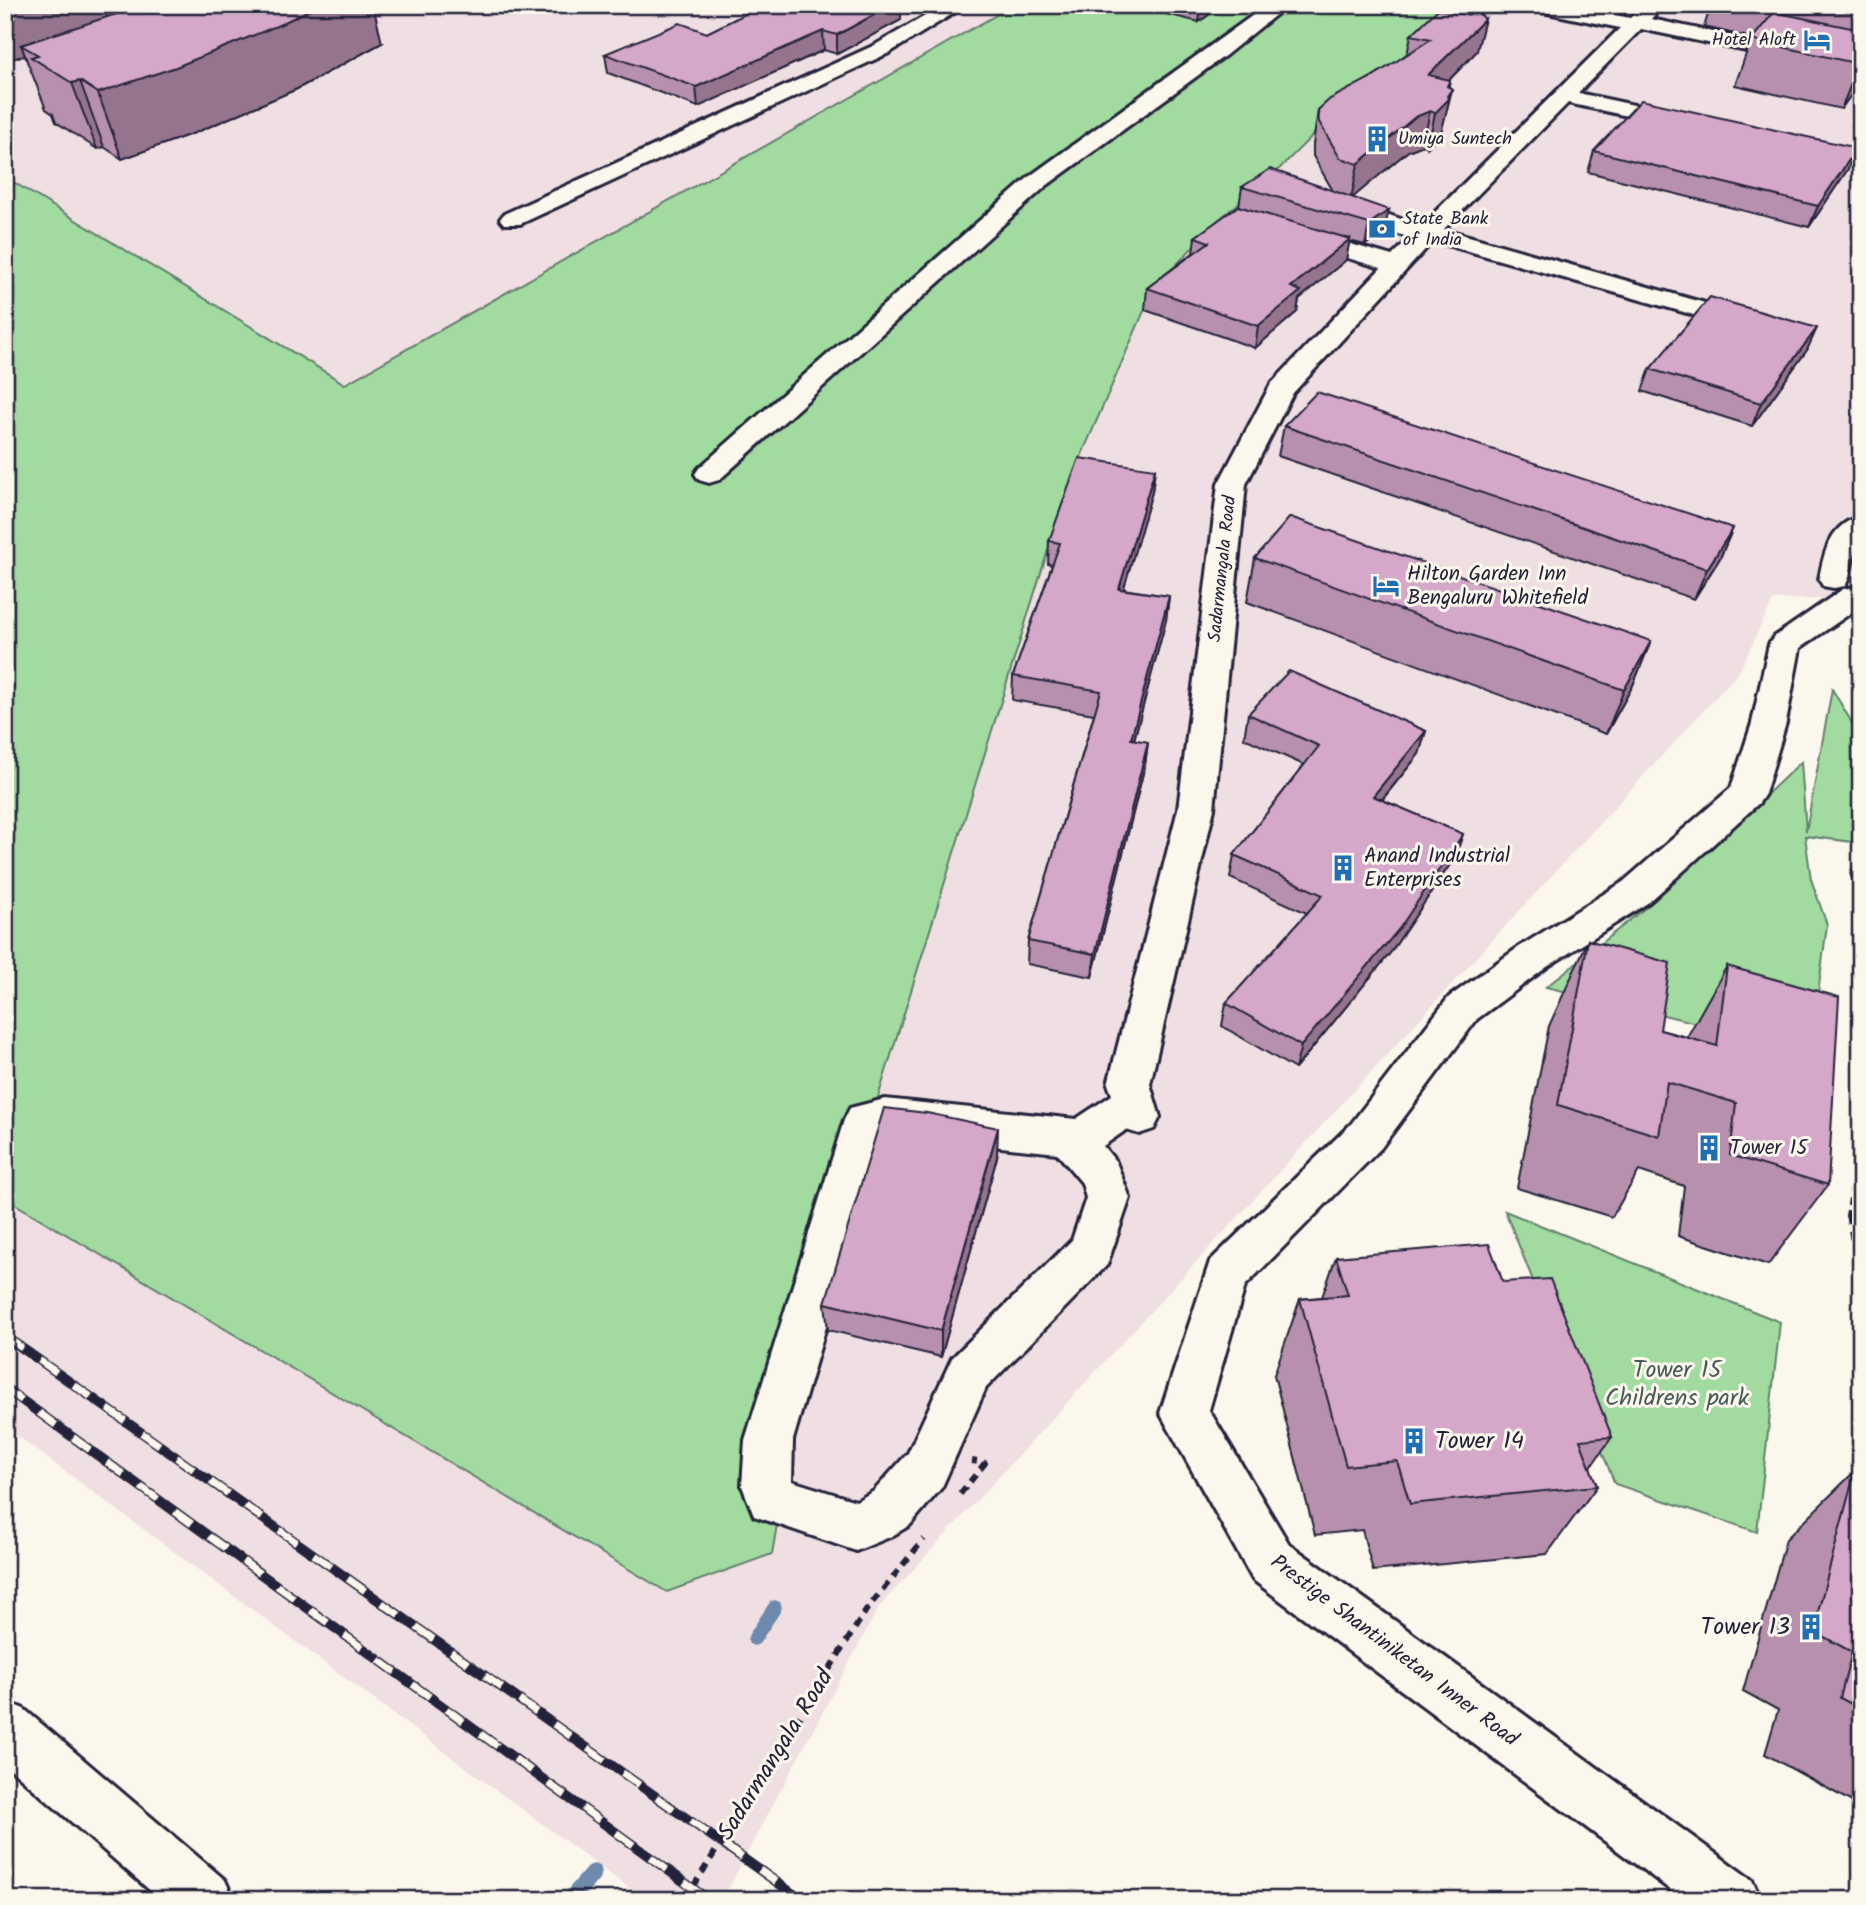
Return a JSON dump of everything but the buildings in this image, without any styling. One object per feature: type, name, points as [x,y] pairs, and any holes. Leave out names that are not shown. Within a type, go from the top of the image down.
[{"type":"street","points":[[512,219],[882,49],[958,5]]},
{"type":"street","points":[[709,474],[1038,181],[1279,5]]},
{"type":"street","points":[[1538,5],[1642,17],[1861,69]]},
{"type":"street","name":"Sadarmangala Road","points":[[1070,1138],[1086,1135],[1137,1110],[1129,1084],[1196,809],[1232,484],[1281,390],[1427,234],[1642,17]]},
{"type":"street","points":[[1564,96],[1699,125]]},
{"type":"street","points":[[1323,199],[1427,234],[1696,308]]},
{"type":"street","points":[[1279,230],[1397,265]]},
{"type":"street","points":[[1848,587],[1840,546],[1861,525]]},
{"type":"street","name":"Prestige Shantiniketan Inner Road","points":[[1732,1900],[1271,1562],[1184,1413],[1226,1275],[1366,1136],[1462,1008],[1533,957],[1636,892],[1747,794],[1769,723],[1785,645],[1854,596],[1848,587]]},
{"type":"street","points":[[886,1116],[1039,1132],[1070,1138],[1101,1175],[1108,1198],[1091,1251],[969,1373],[925,1470],[892,1508],[856,1526],[772,1499],[767,1486],[769,1440],[866,1120],[886,1116]]},
{"type":"street","points":[[5,1728],[205,1900]]},
{"type":"path","points":[[1861,1160],[1856,1166],[1847,1220],[1861,1281]]},
{"type":"path","name":"Sadarmangala Road","points":[[685,1900],[867,1609]]},
{"type":"shaded area","points":[[5,5],[1861,5],[1861,598],[1773,600],[1739,672],[879,1607],[722,1900],[645,1900],[5,1427]]},
{"type":"green space","points":[[1014,5],[1462,5],[1321,127],[1272,176],[1217,221],[1153,290],[1067,489],[815,1300],[772,1554],[667,1592],[5,1198],[5,177],[345,384]]},
{"type":"green space","points":[[1832,689],[1861,738],[1861,843],[1805,836],[1811,879],[1827,925],[1812,1039],[1789,1045],[1546,987],[1655,900],[1801,762],[1806,831]]},
{"type":"green space","name":"Tower 15 Childrens park","points":[[1505,1211],[1780,1322],[1757,1532],[1615,1484]]},
{"type":"waterway","points":[[754,1639],[775,1607]]},
{"type":"waterway","points":[[570,1900],[594,1872]]},
{"type":"railway","points":[[5,1336],[802,1900]]},
{"type":"railway","points":[[5,1388],[709,1900]]},
{"type":"place","name":"Hotel Aloft","points":[[1817,40]]},
{"type":"place","name":"Umiya Suntech","points":[[1377,139]]},
{"type":"place","name":"State Bank of India","points":[[1382,229]]},
{"type":"place","name":"Hilton Garden Inn Bengaluru Whitefield","points":[[1386,586]]},
{"type":"place","name":"Anand Industrial Enterprises","points":[[1343,868]]},
{"type":"place","name":"Tower 15","points":[[1709,1148]]},
{"type":"place","name":"Tower 14","points":[[1414,1441]]},
{"type":"place","name":"Tower 13","points":[[1811,1627]]}]
